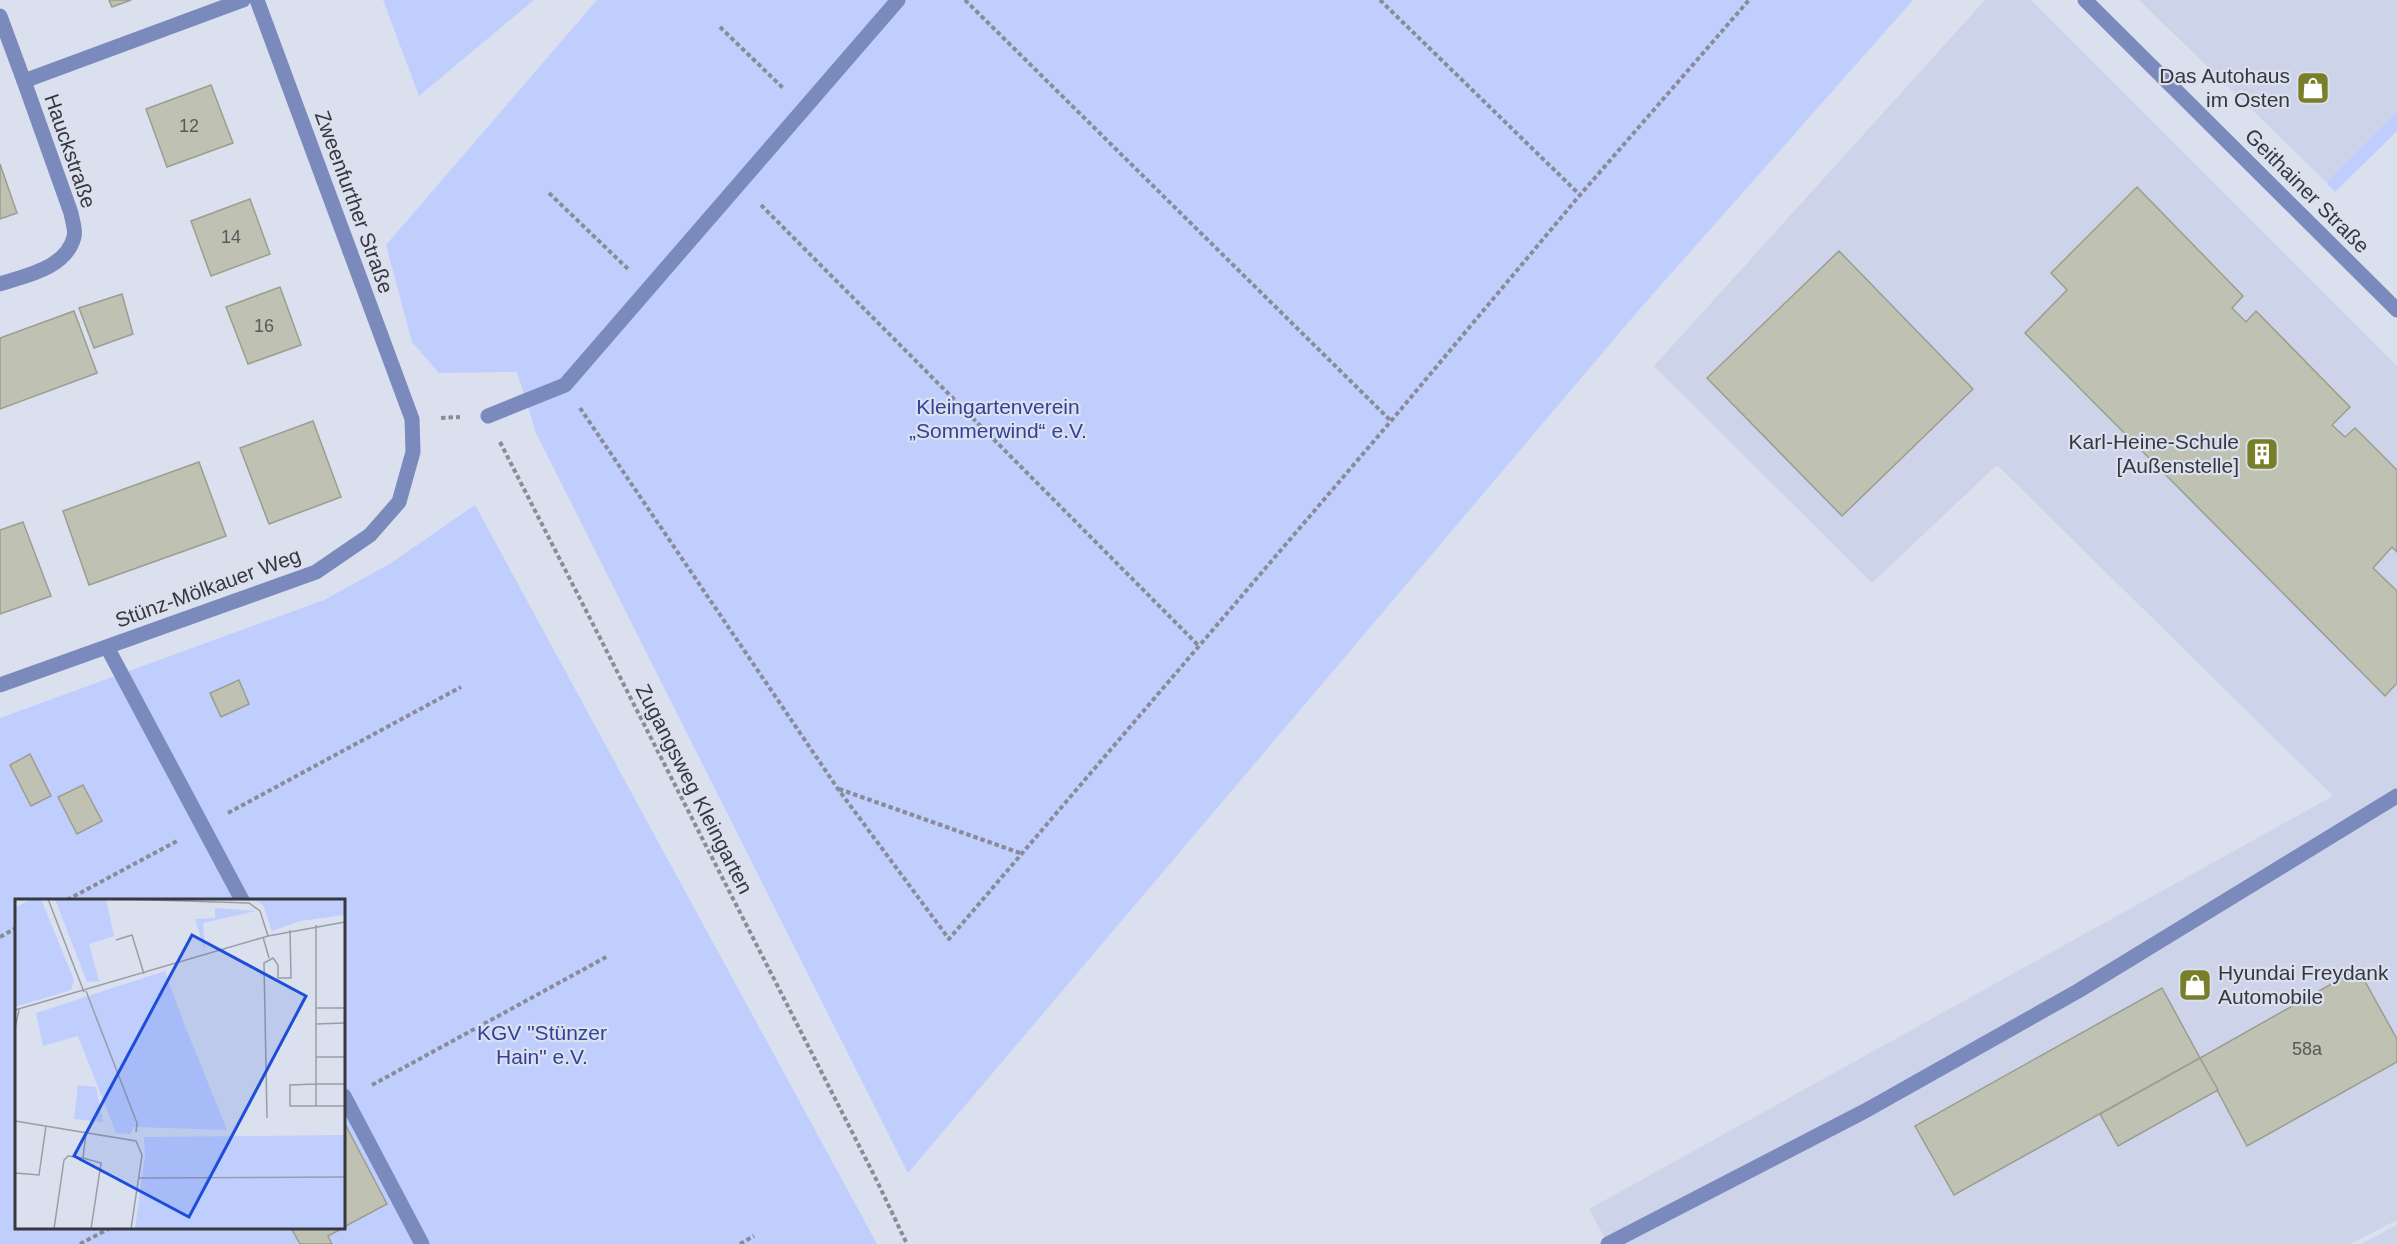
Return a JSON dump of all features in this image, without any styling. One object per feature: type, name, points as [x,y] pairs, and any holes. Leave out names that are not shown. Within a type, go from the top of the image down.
[{"type":"street","name":"Hauckstraße","points":[[24,81],[243,0]]},
{"type":"street","name":"Zweenfurther Straße","points":[[257,0],[412,418]]},
{"type":"street","points":[[488,417],[565,385],[898,0]]},
{"type":"street","name":"Geithainer Straße","points":[[2085,0],[2397,310]]},
{"type":"street","name":"Hauckstraße","points":[[0,16],[70,213],[75,235],[66,255],[45,268],[0,284]]},
{"type":"street","name":"Stünz-Mölkauer Weg","points":[[0,685],[316,572],[370,535],[399,502],[412,452],[412,418]]},
{"type":"street","points":[[107,647],[241,899]]},
{"type":"street","points":[[1608,1244],[1865,1111],[2078,991],[2397,796]]},
{"type":"street","points":[[345,1100],[422,1244]]},
{"type":"path","points":[[965,0],[1391,421]]},
{"type":"path","points":[[1380,0],[1580,195]]},
{"type":"path","points":[[565,385],[838,789],[948,939],[1391,421],[1580,195],[1749,0]]},
{"type":"path","points":[[720,27],[804,108]]},
{"type":"path","points":[[739,183],[1198,645]]},
{"type":"path","points":[[549,193],[648,288]]},
{"type":"path","points":[[412,418],[488,417]]},
{"type":"path","name":"Zugangsweg Kleingarten","points":[[488,417],[907,1244]]},
{"type":"path","points":[[69,899],[461,687]]},
{"type":"path","points":[[838,789],[1020,853]]},
{"type":"path","points":[[0,937],[15,929]]},
{"type":"path","points":[[345,1097],[608,956]]},
{"type":"path","points":[[80,1244],[106,1229]]},
{"type":"path","points":[[740,1244],[754,1236]]},
{"type":"shaded area","points":[[1985,0],[2031,0],[2397,366],[2397,1220],[2350,1244],[1608,1244],[1589,1209],[2333,796],[1997,465],[1872,583],[1654,366]]},
{"type":"shaded area","name":"Das Autohaus im Osten","points":[[2139,0],[2397,0],[2397,111],[2326,182]]},
{"type":"shaded area","points":[[2397,1225],[2397,1244],[2361,1244]]},
{"type":"green space","points":[[383,0],[534,0],[419,96]]},
{"type":"green space","name":"Kleingartenverein „Sommerwind“ e.V.","points":[[597,0],[1913,0],[1638,311],[908,1173],[536,433],[517,372],[439,373],[412,342],[386,245]]},
{"type":"green space","points":[[2397,111],[2397,131],[2335,192],[2326,182]]},
{"type":"green space","name":"KGV \"Stünzer Hain\" e.V.","points":[[475,505],[877,1244],[0,1244],[0,718],[324,600],[391,563]]},
{"type":"building","points":[[109,0],[131,0],[112,7]]},
{"type":"building","points":[[211,85],[233,143],[167,167],[146,109]]},
{"type":"building","points":[[0,164],[17,213],[0,219]]},
{"type":"building","name":"Karl-Heine-Schule [Außenstelle]","points":[[2137,187],[2243,296],[2232,308],[2246,322],[2256,311],[2350,407],[2332,425],[2345,437],[2355,428],[2397,470],[2397,552],[2392,547],[2373,568],[2397,591],[2397,683],[2385,696],[2025,333],[2067,290],[2051,273]]},
{"type":"building","points":[[250,199],[270,254],[211,276],[191,221]]},
{"type":"building","points":[[1839,251],[1973,389],[1842,516],[1707,378]]},
{"type":"building","points":[[280,287],[301,345],[248,364],[226,307]]},
{"type":"building","points":[[122,294],[133,334],[94,348],[79,308]]},
{"type":"building","points":[[74,311],[97,373],[0,409],[0,338]]},
{"type":"building","points":[[313,421],[341,497],[269,524],[240,448]]},
{"type":"building","points":[[199,462],[226,536],[89,585],[63,511]]},
{"type":"building","points":[[23,522],[51,596],[0,614],[0,530]]},
{"type":"building","points":[[239,680],[249,704],[221,717],[210,693]]},
{"type":"building","points":[[30,754],[51,796],[31,806],[10,765]]},
{"type":"building","points":[[83,785],[102,821],[77,834],[58,797]]},
{"type":"building","points":[[2358,969],[2397,1039],[2397,1062],[2247,1146],[2200,1058]]},
{"type":"building","points":[[2162,988],[2200,1058],[1954,1195],[1915,1126]]},
{"type":"building","points":[[2200,1058],[2218,1090],[2118,1146],[2100,1114]]},
{"type":"building","points":[[345,1124],[387,1204],[345,1226]]},
{"type":"building","points":[[292,1229],[341,1229],[328,1236],[332,1244],[300,1244]]},
{"type":"place","name":"Das Autohaus im Osten","points":[[2313,88]]},
{"type":"place","name":"Karl-Heine-Schule [Außenstelle]","points":[[2262,454]]},
{"type":"place","name":"Hyundai Freydank Automobile","points":[[2195,985]]}]
